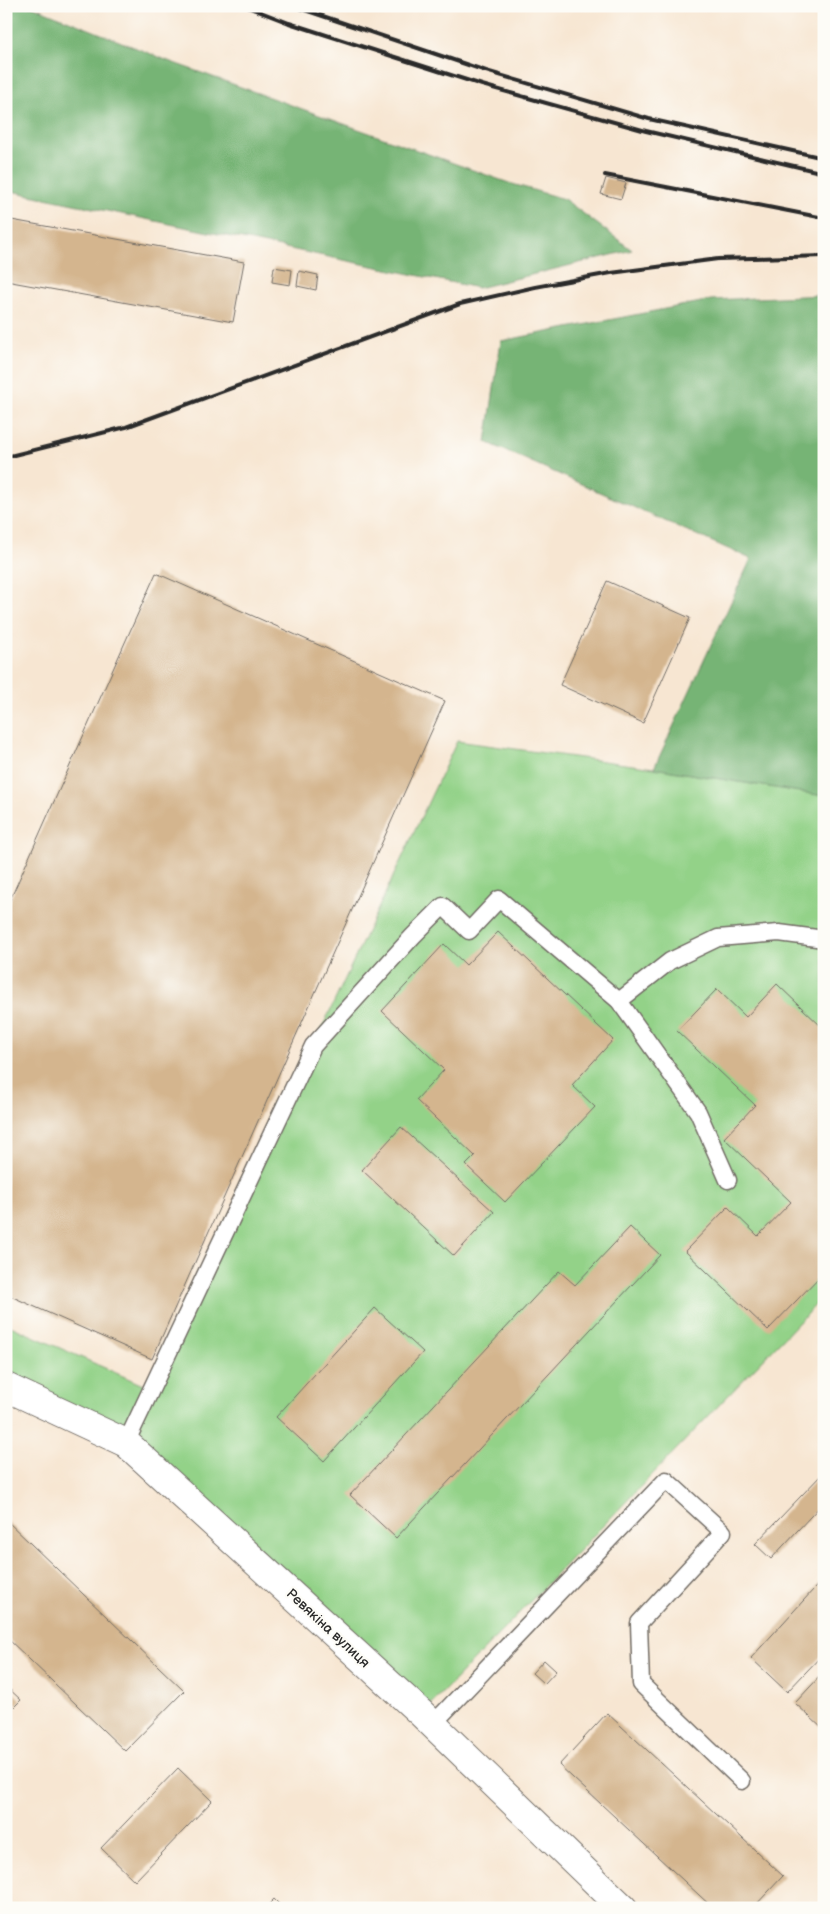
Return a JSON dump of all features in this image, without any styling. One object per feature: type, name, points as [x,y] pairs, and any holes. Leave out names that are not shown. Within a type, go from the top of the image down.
[{"type":"street","name":"Ревякіна вулиця","points":[[6,1387],[126,1443],[433,1724],[623,1908]]},
{"type":"lane","points":[[126,1443],[314,1046],[413,936],[443,906],[469,931],[499,899],[619,1001],[698,1112],[728,1180]]},
{"type":"lane","points":[[619,1001],[670,961],[718,938],[779,933],[824,939]]},
{"type":"lane","points":[[433,1724],[666,1480],[722,1532],[639,1623],[641,1684],[742,1781]]},
{"type":"green space","points":[[6,6],[32,6],[171,62],[509,183],[564,199],[632,250],[478,288],[6,190]]},
{"type":"green space","points":[[824,295],[824,796],[654,768],[751,559],[486,442],[501,341],[711,300]]},
{"type":"green space","points":[[457,741],[654,768],[824,796],[824,1296],[422,1714],[126,1443],[6,1387],[6,1324],[152,1389]]},
{"type":"building","points":[[606,178],[626,183],[621,199],[601,194]]},
{"type":"building","points":[[6,219],[244,262],[233,322],[6,281]]},
{"type":"building","points":[[274,267],[292,270],[290,285],[272,282]]},
{"type":"building","points":[[299,271],[318,275],[316,290],[297,286]]},
{"type":"building","points":[[156,573],[445,701],[152,1359],[6,1294],[6,909]]},
{"type":"building","points":[[607,581],[690,618],[643,723],[560,685]]},
{"type":"building","points":[[498,932],[613,1040],[572,1085],[595,1107],[505,1202],[466,1165],[475,1156],[416,1100],[444,1070],[382,1011],[444,944],[466,965]]},
{"type":"building","points":[[777,984],[824,1029],[824,1272],[768,1330],[685,1251],[728,1207],[758,1236],[791,1202],[724,1138],[755,1105],[677,1031],[717,989],[746,1017]]},
{"type":"building","points":[[401,1127],[494,1212],[454,1256],[362,1170]]},
{"type":"building","points":[[630,1227],[660,1255],[396,1538],[350,1495],[559,1271],[575,1285]]},
{"type":"building","points":[[375,1308],[423,1352],[324,1461],[276,1417]]},
{"type":"building","points":[[824,1472],[824,1502],[771,1559],[755,1544]]},
{"type":"building","points":[[6,1520],[184,1691],[125,1751],[6,1637]]},
{"type":"building","points":[[824,1578],[824,1653],[787,1692],[751,1658]]},
{"type":"building","points":[[544,1660],[556,1671],[544,1684],[532,1673]]},
{"type":"building","points":[[824,1672],[824,1730],[795,1703]]},
{"type":"building","points":[[6,1686],[21,1700],[6,1715]]},
{"type":"building","points":[[607,1713],[783,1876],[753,1908],[713,1908],[559,1765]]},
{"type":"building","points":[[178,1768],[212,1801],[135,1881],[101,1848]]},
{"type":"building","points":[[274,1899],[283,1908],[265,1908]]},
{"type":"railway","points":[[245,6],[289,23],[482,85],[646,131],[824,173]]},
{"type":"railway","points":[[293,6],[486,71],[649,119],[824,158]]},
{"type":"railway","points":[[605,175],[824,218]]},
{"type":"railway","points":[[6,457],[126,427],[460,304],[535,287],[611,273],[718,259],[824,256]]}]
